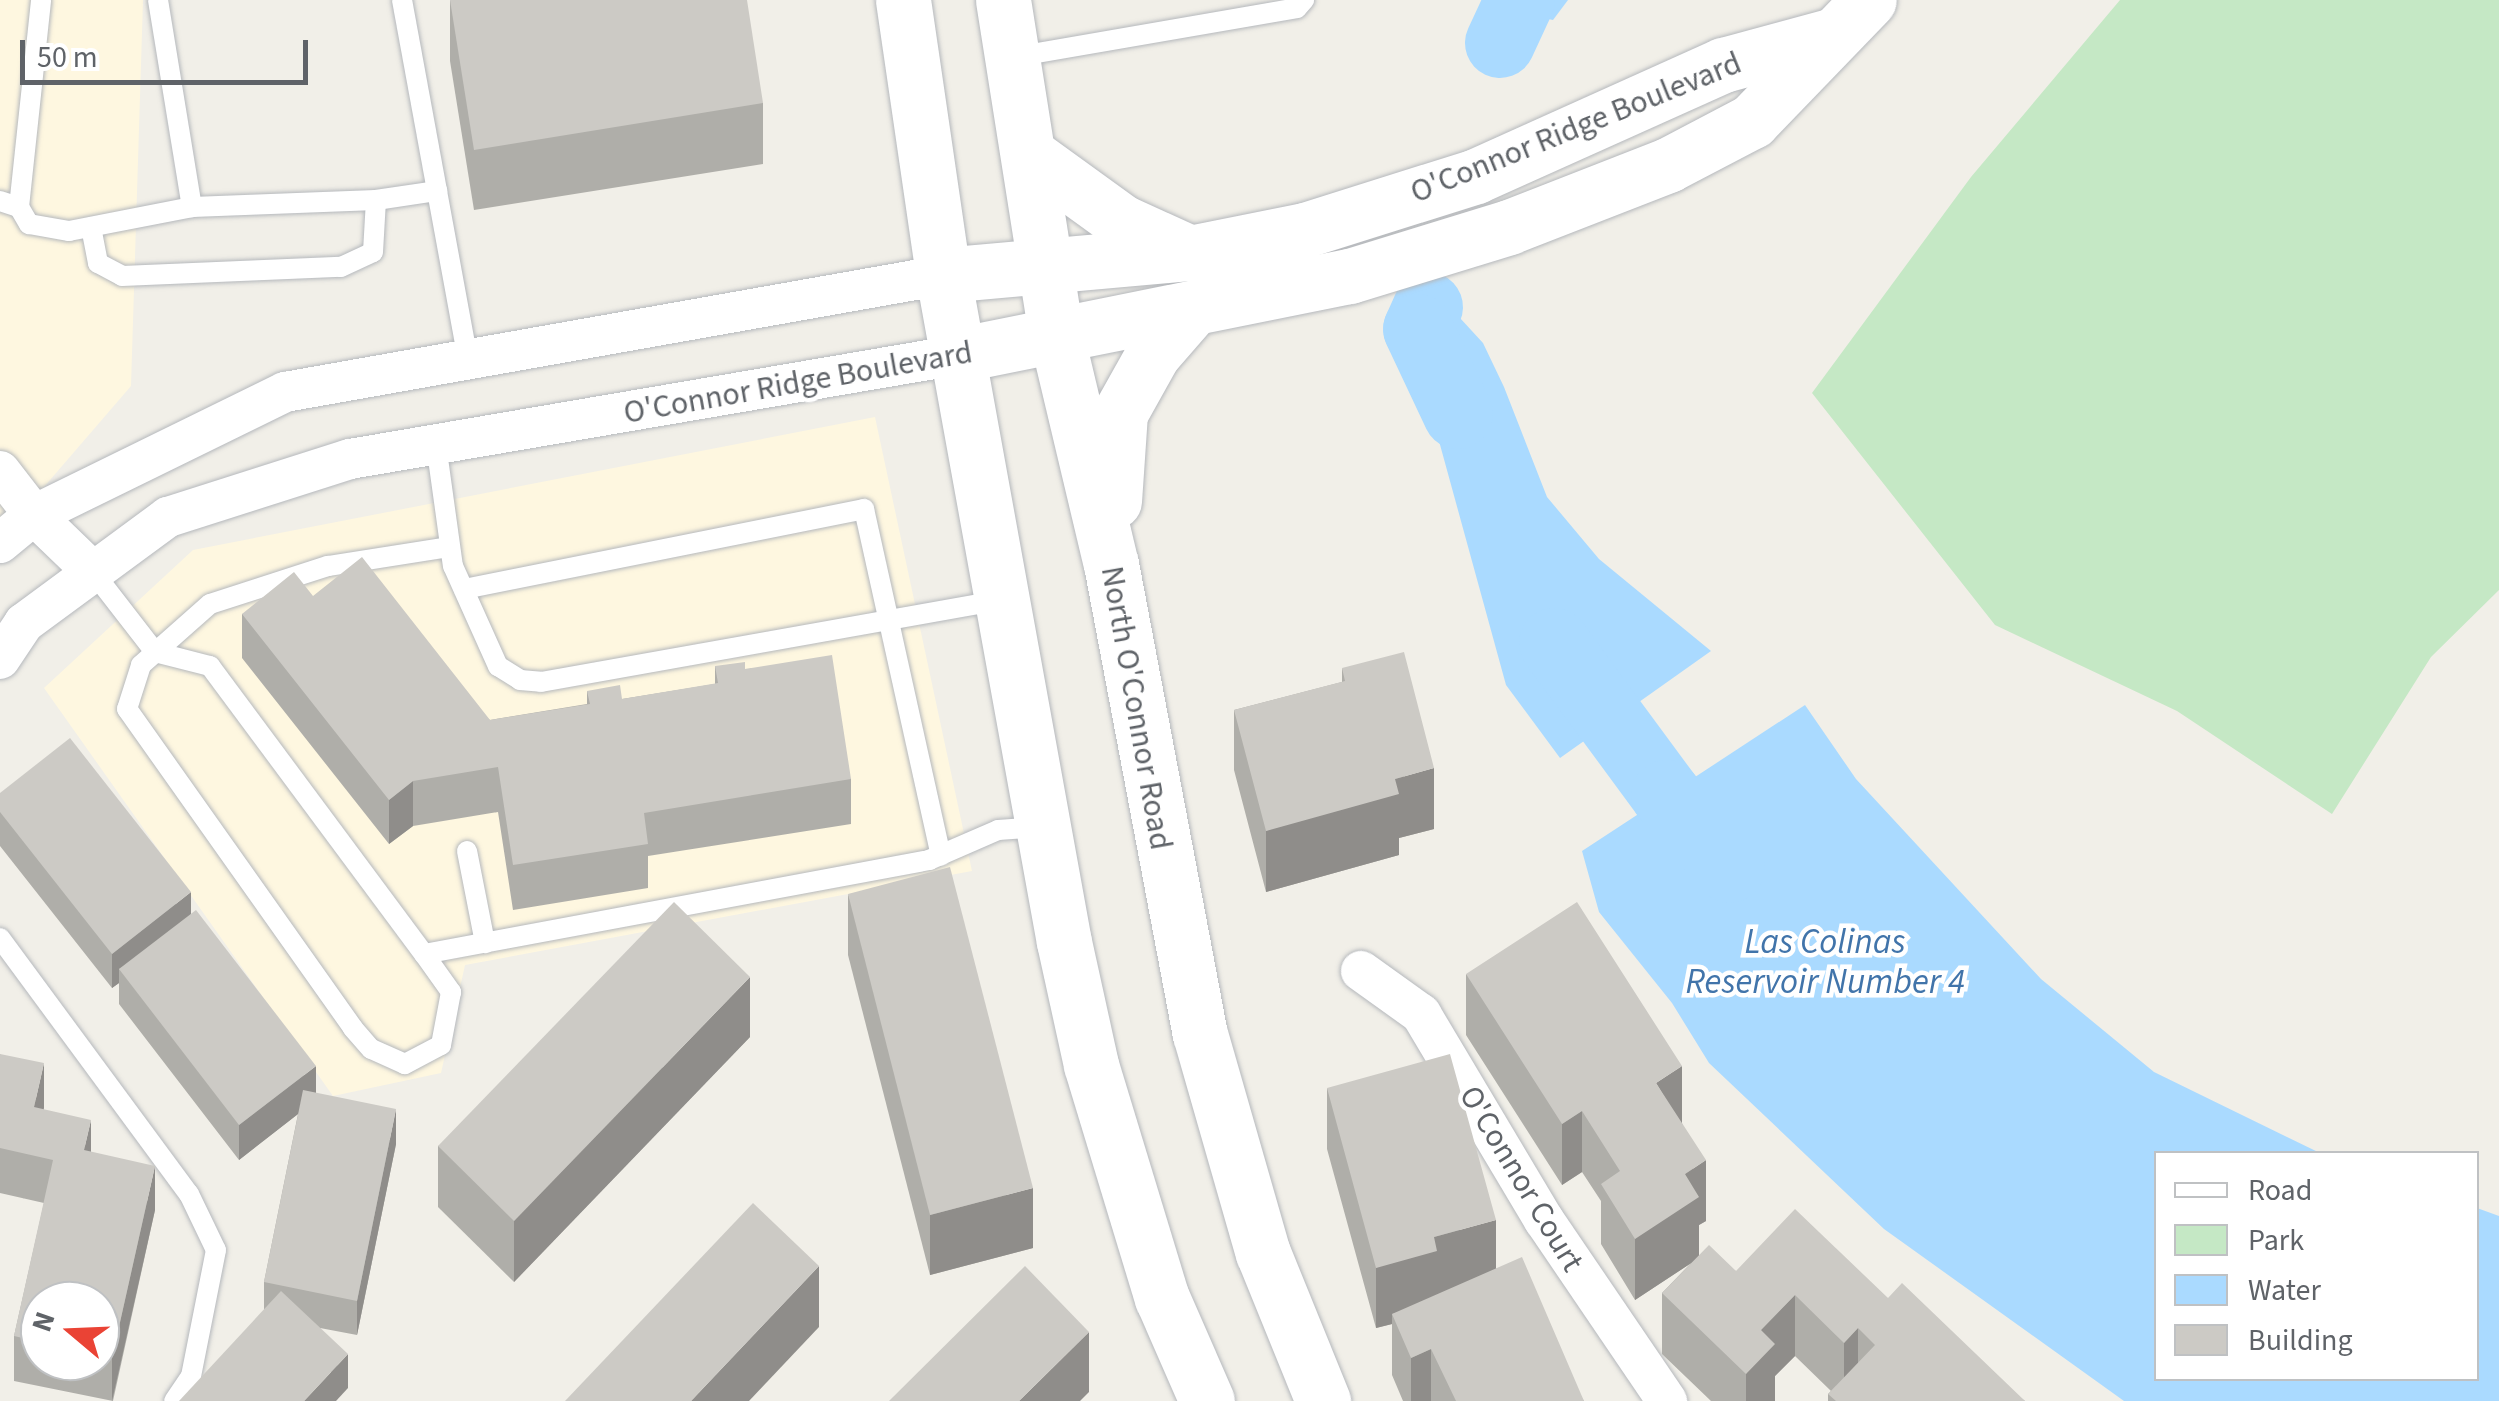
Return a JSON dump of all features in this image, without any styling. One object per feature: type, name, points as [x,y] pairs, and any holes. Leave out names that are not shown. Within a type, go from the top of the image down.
[{"type":"main road","points":[[903,0],[957,355],[1043,827],[1091,1064],[1162,1298],[1207,1401]]},
{"type":"main road","name":"North O'Connor Road","points":[[1003,0],[1056,334],[1111,564],[1200,1034],[1263,1252],[1323,1401]]},
{"type":"main road","points":[[1830,36],[1870,0]]},
{"type":"main road","name":"O'Connor Ridge Boulevard","points":[[943,275],[1048,270],[1190,253],[1304,230],[1476,176],[1723,65],[1830,36]]},
{"type":"main road","name":"O'Connor Ridge Boulevard","points":[[957,355],[1350,276],[1509,227],[1668,165],[1752,120],[1830,36]]},
{"type":"main road","points":[[1028,154],[1122,222],[1190,253]]},
{"type":"main road","points":[[1111,564],[1120,414],[1153,354],[1193,308]]},
{"type":"street","name":"O'Connor Ridge Boulevard","points":[[0,543],[34,516],[286,392],[943,275]]},
{"type":"street","name":"O'Connor Ridge Boulevard","points":[[0,659],[24,623],[168,517],[350,459],[957,355]]},
{"type":"street","points":[[0,471],[34,516],[93,572]]},
{"type":"street","name":"O'Connor Court","points":[[1361,971],[1421,1014],[1544,1220],[1637,1366],[1666,1401]]},
{"type":"lane","points":[[42,0],[10,204],[29,224],[69,231],[192,207],[376,200],[437,191]]},
{"type":"lane","points":[[158,0],[192,207]]},
{"type":"lane","points":[[402,0],[468,360]]},
{"type":"lane","points":[[1012,58],[1297,8],[1304,0]]},
{"type":"lane","points":[[91,226],[98,263],[122,276],[341,266],[373,252],[376,200]]},
{"type":"lane","points":[[436,444],[450,547],[464,589],[498,666],[520,680],[541,682],[1002,599]]},
{"type":"lane","points":[[464,589],[864,509],[894,619],[941,856]]},
{"type":"lane","points":[[93,572],[155,652],[210,666],[451,992],[441,1045],[406,1064],[371,1049],[353,1028],[134,726],[126,708],[131,682],[155,652],[210,604],[250,587],[328,566],[450,547]]},
{"type":"lane","points":[[424,954],[941,856],[998,830],[1043,827]]},
{"type":"lane","points":[[467,851],[485,943]]},
{"type":"lane","points":[[0,938],[190,1194],[216,1250],[191,1376],[174,1401]]},
{"type":"shaded area","points":[[0,0],[143,0],[131,386],[0,538]]},
{"type":"shaded area","points":[[875,417],[972,871],[465,965],[441,1073],[333,1096],[44,688],[193,550]]},
{"type":"green space","points":[[2120,0],[2499,0],[2499,590],[2431,657],[2332,814],[2177,711],[1995,625],[1812,393],[1971,177]]},
{"type":"water","points":[[1483,0],[1568,0],[1553,20],[1484,6]]},
{"type":"water","points":[[1460,318],[1483,343],[1547,497],[1599,559],[1711,651],[1560,758],[1506,685],[1414,350],[1418,329]]},
{"type":"water","name":"Las Colinas Reservoir Number 4","points":[[1805,705],[1856,779],[2041,979],[2154,1072],[2316,1151],[2154,1151],[2154,1381],[2479,1381],[2479,1209],[2499,1216],[2499,1401],[2124,1401],[1884,1229],[1709,1063],[1672,1003],[1599,912],[1582,851]]},
{"type":"building","points":[[450,0],[747,0],[763,103],[474,150]]},
{"type":"building","points":[[362,557],[490,720],[590,704],[587,691],[620,685],[622,699],[718,683],[715,666],[745,662],[745,669],[832,655],[851,779],[644,813],[648,844],[513,865],[498,767],[413,781],[389,800],[242,614],[294,572],[313,596]]},
{"type":"building","points":[[1404,652],[1434,768],[1395,779],[1399,794],[1266,831],[1234,710],[1345,681],[1342,668]]},
{"type":"building","points":[[70,738],[191,892],[112,954],[0,812],[0,793]]},
{"type":"building","points":[[950,867],[1033,1188],[930,1215],[848,894]]},
{"type":"building","points":[[674,902],[750,977],[514,1221],[438,1146]]},
{"type":"building","points":[[1577,902],[1682,1066],[1656,1083],[1706,1160],[1685,1174],[1699,1197],[1635,1239],[1601,1184],[1620,1171],[1582,1111],[1562,1124],[1466,974]]},
{"type":"building","points":[[196,910],[316,1066],[239,1125],[119,969]]},
{"type":"building","points":[[0,1054],[44,1063],[34,1107],[91,1120],[84,1150],[155,1166],[120,1322],[120,1281],[26,1281],[53,1160],[0,1148]]},
{"type":"building","points":[[1450,1054],[1496,1220],[1434,1237],[1437,1251],[1376,1268],[1327,1088]]},
{"type":"building","points":[[303,1090],[396,1109],[357,1301],[264,1282]]},
{"type":"building","points":[[753,1203],[819,1266],[691,1401],[565,1401]]},
{"type":"building","points":[[1795,1209],[1888,1298],[1902,1283],[2025,1401],[1836,1401],[1828,1394],[1875,1345],[1858,1328],[1844,1343],[1795,1295],[1761,1330],[1775,1344],[1746,1374],[1662,1293],[1709,1245],[1736,1271]]},
{"type":"building","points":[[1522,1257],[1584,1401],[1456,1401],[1431,1349],[1411,1358],[1392,1314]]},
{"type":"building","points":[[1025,1266],[1089,1332],[1019,1401],[889,1401]]},
{"type":"building","points":[[281,1291],[348,1354],[304,1401],[179,1401]]},
{"type":"building","points":[[20,1309],[20,1337],[14,1336]]},
{"type":"waterway","points":[[1500,43],[1520,0]]},
{"type":"waterway","points":[[1428,307],[1418,329],[1458,414]]},
{"type":"waterway","points":[[1554,643],[1666,795],[1730,868]]}]
